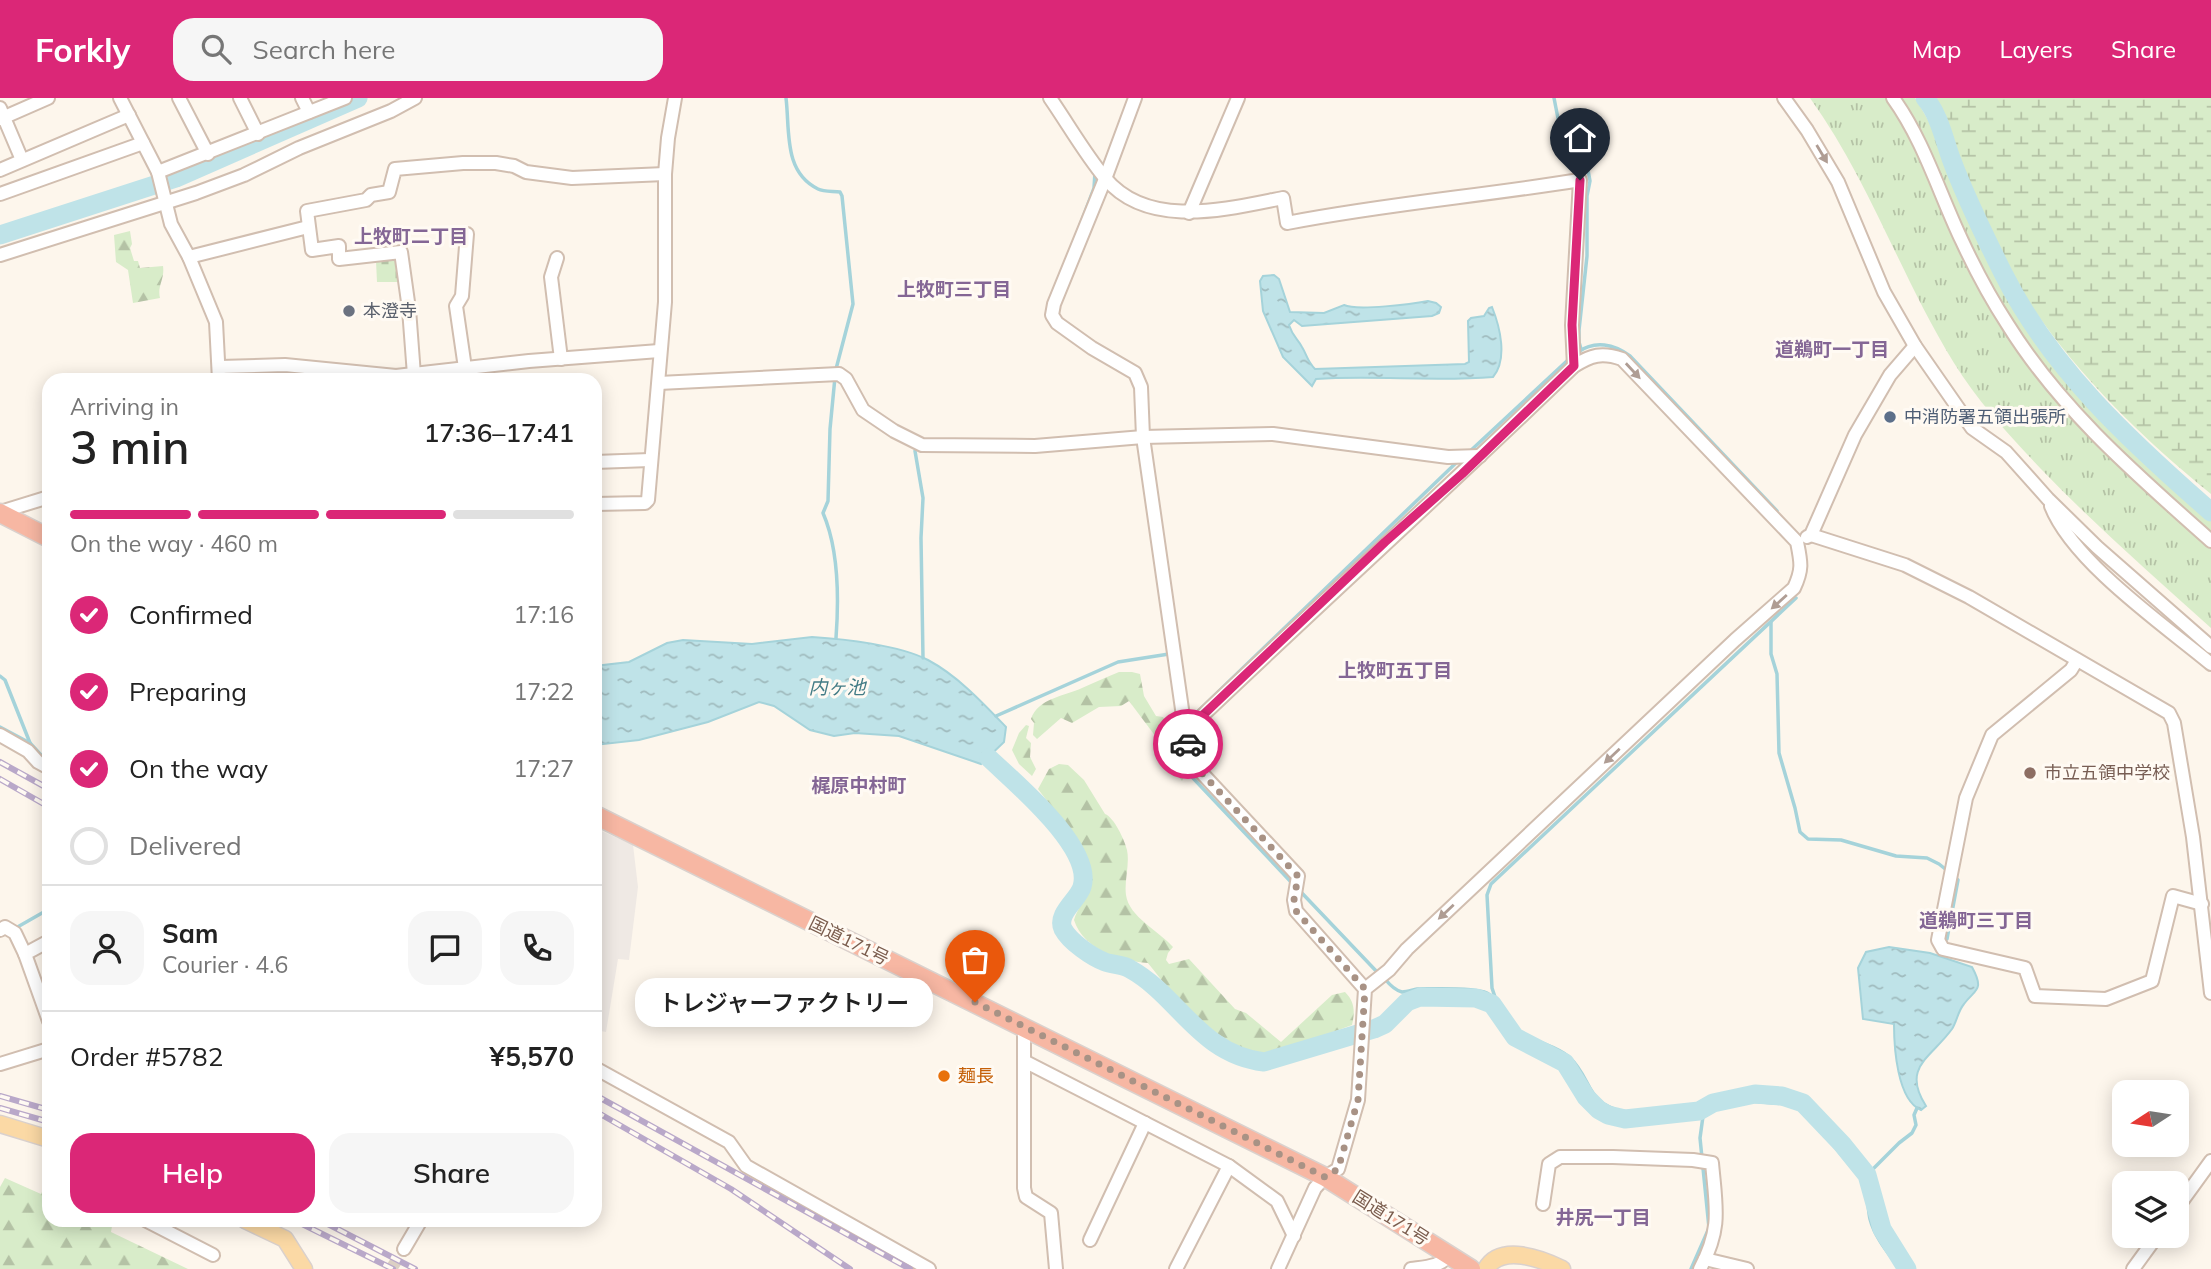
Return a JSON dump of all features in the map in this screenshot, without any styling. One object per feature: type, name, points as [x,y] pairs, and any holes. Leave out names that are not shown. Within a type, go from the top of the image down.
[{"type":"highway","points":[[0,512],[42,534]]},
{"type":"highway","name":"国道171号","points":[[602,818],[1325,1177],[1471,1269]]},
{"type":"main road","points":[[0,1124],[42,1137]]},
{"type":"main road","points":[[260,1227],[285,1239],[303,1269]]},
{"type":"main road","points":[[1486,1269],[1498,1258],[1517,1255],[1535,1256],[1562,1269]]},
{"type":"street","points":[[22,160],[1,115],[48,98]]},
{"type":"street","points":[[120,98],[158,172],[171,224],[189,257],[216,323],[220,373],[259,364],[300,373]]},
{"type":"street","points":[[179,98],[208,154]]},
{"type":"street","points":[[240,98],[258,134]]},
{"type":"street","points":[[302,98],[309,112]]},
{"type":"street","points":[[158,172],[345,98]]},
{"type":"street","points":[[0,255],[197,193],[391,111],[415,98]]},
{"type":"street","points":[[602,504],[645,503],[648,500],[665,302],[665,174],[668,138],[676,98]]},
{"type":"street","points":[[1050,98],[1105,179],[1121,193],[1139,203],[1189,213],[1283,198],[1287,223],[1357,209],[1508,192],[1580,180],[1572,325],[1574,366]]},
{"type":"street","points":[[1135,98],[1052,315],[1057,323],[1074,336],[1135,373],[1141,387],[1143,437],[1182,716],[1195,728]]},
{"type":"street","points":[[1189,213],[1238,98]]},
{"type":"street","points":[[1783,98],[1807,130],[1838,181],[1884,292],[1915,346],[1972,428],[2006,452],[2048,499],[2097,547],[2211,647]]},
{"type":"street","points":[[1892,98],[1925,156],[1962,242],[2007,325],[2077,415],[2131,471],[2211,541]]},
{"type":"street","points":[[0,170],[129,116]]},
{"type":"street","points":[[0,194],[143,142]]},
{"type":"street","points":[[414,373],[410,309],[401,252],[340,259],[339,246],[312,250],[307,211],[366,200],[371,195],[389,192],[396,169],[411,166],[496,163],[514,166],[526,172],[572,177],[665,174]]},
{"type":"street","points":[[189,257],[308,227]]},
{"type":"street","points":[[465,368],[456,306],[463,296],[467,234]]},
{"type":"street","points":[[557,258],[551,276],[561,359]]},
{"type":"street","points":[[1797,542],[1811,535],[1855,435],[1890,375],[1915,346]]},
{"type":"street","points":[[429,373],[659,351]]},
{"type":"street","points":[[1278,1269],[1315,1188],[1325,1177],[1338,1169],[1358,1100],[1365,989],[1296,911],[1294,900],[1298,876],[1193,763],[1188,748],[1195,728],[1203,715],[1574,366],[1593,355],[1603,354],[1622,359],[1797,542],[1802,565],[1794,588],[1407,949],[1383,976],[1365,989]]},
{"type":"street","points":[[659,383],[839,374],[846,379],[863,410],[894,431],[922,445],[1034,446],[1143,437],[1273,434],[1448,457],[1480,456]]},
{"type":"street","points":[[602,462],[650,460]]},
{"type":"street","points":[[0,512],[42,498]]},
{"type":"street","points":[[2048,499],[2057,522],[2080,552],[2211,664]]},
{"type":"street","points":[[1811,535],[1905,565],[1969,597],[2169,713],[2174,723],[2202,905],[2211,993]]},
{"type":"street","points":[[2077,660],[2071,670],[1992,735],[1966,798],[1938,940],[1943,949],[2025,968],[2035,996],[2106,999],[2151,981],[2173,896],[2202,905]]},
{"type":"street","points":[[0,735],[28,751],[42,764]]},
{"type":"street","points":[[8,931],[25,954],[42,1001]]},
{"type":"street","points":[[25,954],[42,945]]},
{"type":"street","points":[[1024,1026],[1024,1188],[1026,1197],[1051,1213],[1055,1269]]},
{"type":"street","points":[[0,1064],[42,1050]]},
{"type":"street","points":[[1024,1061],[1229,1166],[1277,1201],[1294,1236]]},
{"type":"street","points":[[602,1072],[729,1142],[746,1166],[929,1269]]},
{"type":"street","points":[[1090,1240],[1145,1123]]},
{"type":"street","points":[[1543,1204],[1549,1164],[1560,1157],[1713,1163],[1717,1216],[1712,1246],[1702,1264],[1747,1269]]},
{"type":"street","points":[[2189,1191],[2211,1161]]},
{"type":"street","points":[[1176,1269],[1229,1166]]},
{"type":"street","points":[[159,1227],[214,1255]]},
{"type":"street","points":[[404,1249],[417,1227]]},
{"type":"street","points":[[2133,1269],[2148,1248]]},
{"type":"street","points":[[1411,1269],[1438,1264],[1445,1261],[1450,1254]]},
{"type":"shaded area","points":[[602,831],[633,845],[638,887],[629,960],[618,959],[606,1032],[602,1031]]},
{"type":"green space","points":[[1810,98],[1886,98],[1913,143],[1976,276],[2072,414],[2211,546],[2211,628],[2061,490],[1973,391],[1917,297],[1850,162]]},
{"type":"green space","points":[[1899,98],[1915,98],[1928,119],[1990,254],[2042,342],[2118,433],[2211,516],[2211,536],[2104,438],[2056,384],[2012,326],[1979,265]]},
{"type":"green space","points":[[1927,98],[2211,98],[2211,494],[2109,401],[2043,322],[2003,257],[1950,138]]},
{"type":"green space","points":[[130,231],[130,248],[134,261],[138,261],[140,268],[163,266],[160,298],[133,303],[128,270],[116,262],[114,235]]},
{"type":"green space","points":[[397,260],[398,282],[377,282],[376,261]]},
{"type":"green space","points":[[1119,672],[1140,674],[1144,696],[1156,716],[1163,717],[1175,737],[1178,761],[1184,777],[1182,781],[1162,756],[1165,749],[1129,701],[1121,706],[1099,707],[1072,723],[1061,718],[1037,739],[1033,735],[1034,723],[1031,719],[1040,706]]},
{"type":"green space","points":[[1026,725],[1029,726],[1026,738],[1031,743],[1030,757],[1036,769],[1032,776],[1019,764],[1012,750],[1019,733]]},
{"type":"green space","points":[[1059,764],[1068,765],[1084,780],[1105,814],[1119,830],[1128,855],[1128,903],[1138,917],[1173,947],[1166,960],[1169,964],[1189,959],[1235,1009],[1246,1013],[1281,1042],[1332,995],[1345,992],[1351,1000],[1354,1016],[1352,1025],[1259,1057],[1215,1032],[1182,1006],[1148,963],[1114,956],[1086,939],[1074,920],[1087,890],[1087,861],[1074,835],[1038,789],[1049,769]]},
{"type":"green space","points":[[5,1178],[41,1194],[42,1192],[42,1227],[112,1227],[111,1232],[188,1269],[0,1269],[0,1187]]},
{"type":"water","points":[[1274,275],[1279,279],[1290,312],[1324,313],[1344,305],[1372,307],[1428,301],[1441,307],[1439,313],[1432,316],[1302,326],[1294,320],[1289,325],[1315,369],[1465,364],[1469,362],[1468,321],[1484,316],[1492,307],[1501,343],[1498,370],[1493,377],[1316,379],[1312,386],[1283,357],[1263,311],[1260,281],[1263,276]]},
{"type":"water","name":"内ヶ池","points":[[812,637],[856,641],[916,655],[939,666],[979,699],[1006,727],[1004,742],[981,764],[899,736],[855,733],[834,736],[810,730],[774,706],[759,702],[708,722],[639,740],[602,744],[602,665],[629,662],[667,643],[683,640],[752,644]]},
{"type":"water","points":[[1889,947],[1930,953],[1972,967],[1978,981],[1977,989],[1962,1007],[1952,1029],[1918,1072],[1919,1093],[1926,1106],[1921,1110],[1907,1096],[1898,1072],[1894,1024],[1863,1019],[1858,968],[1866,952]]},
{"type":"waterway","points":[[0,235],[176,178],[358,98]]},
{"type":"waterway","points":[[786,98],[790,149],[799,172],[807,182],[818,189],[840,192],[842,196],[853,304],[836,369]]},
{"type":"waterway","points":[[1554,98],[1564,149],[1588,170],[1590,181],[1587,196],[1587,256],[1579,330],[1581,349]]},
{"type":"waterway","points":[[1925,98],[1938,120],[1963,188],[1996,260],[2022,308],[2044,341],[2123,431],[2211,512]]},
{"type":"waterway","points":[[1057,286],[1094,188],[1095,172]]},
{"type":"waterway","points":[[1578,352],[1591,346],[1604,345],[1630,356],[1777,511]]},
{"type":"waterway","points":[[1467,454],[1569,359]]},
{"type":"waterway","points":[[835,377],[828,501],[823,513],[837,574],[836,638]]},
{"type":"waterway","points":[[915,451],[923,498],[923,658]]},
{"type":"waterway","points":[[1191,718],[1458,461]]},
{"type":"waterway","points":[[1495,997],[1492,988],[1487,895],[1491,884],[1796,598]]},
{"type":"waterway","points":[[1771,622],[1771,654],[1777,674],[1779,753],[1800,832],[1808,839],[1841,840],[1896,856],[1927,858],[1949,872]]},
{"type":"waterway","points":[[996,716],[1118,662],[1169,654]]},
{"type":"waterway","points":[[0,676],[5,680],[30,743]]},
{"type":"waterway","points":[[1178,717],[1183,755],[1192,777],[1292,883]]},
{"type":"waterway","points":[[0,727],[30,743],[42,756]]},
{"type":"waterway","points":[[989,758],[1050,817],[1076,854],[1083,871],[1082,887],[1062,918],[1066,934],[1094,957],[1127,967],[1147,980],[1191,1023],[1223,1048],[1242,1057],[1264,1062],[1374,1029],[1385,1024],[1407,1002],[1420,997],[1476,998],[1492,1004],[1515,1037],[1565,1063],[1586,1097],[1608,1115],[1625,1119],[1699,1111],[1713,1103],[1755,1094],[1782,1096],[1803,1103],[1867,1175],[1882,1229],[1907,1269]]},
{"type":"waterway","points":[[1947,939],[1958,880],[1954,877]]},
{"type":"waterway","points":[[1300,891],[1379,974]]},
{"type":"waterway","points":[[14,929],[42,913]]},
{"type":"waterway","points":[[1385,979],[1402,992],[1417,989],[1453,989],[1487,993],[1497,1000],[1523,1034],[1569,1057],[1577,1065],[1595,1096],[1610,1108],[1623,1112],[1690,1106]]},
{"type":"waterway","points":[[1716,1109],[1748,1101],[1786,1104],[1796,1107],[1815,1123],[1862,1180],[1872,1226],[1900,1269]]},
{"type":"waterway","points":[[1867,1175],[1912,1133],[1916,1125],[1914,1115],[1917,1108]]},
{"type":"waterway","points":[[1691,1269],[1709,1228],[1700,1138],[1704,1109]]},
{"type":"tunnel","points":[[391,1269],[404,1249]]},
{"type":"railway","points":[[0,762],[42,785]]},
{"type":"railway","points":[[0,779],[42,803]]},
{"type":"railway","points":[[0,1096],[42,1108]]},
{"type":"railway","points":[[602,1099],[910,1269]]},
{"type":"railway","points":[[0,1108],[42,1120]]},
{"type":"railway","points":[[602,1115],[731,1189],[850,1269]]},
{"type":"railway","points":[[308,1227],[393,1269]]},
{"type":"railway","points":[[334,1227],[415,1269]]},
{"type":"way so far","points":[[975,1002],[1325,1177],[1338,1169],[1358,1100],[1365,989],[1296,911],[1294,900],[1298,876],[1198,769],[1190,757],[1188,744]]},
{"type":"place","name":"本澄寺","points":[[349,311]]},
{"type":"place","name":"中消防署五領出張所","points":[[1890,417]]},
{"type":"place","name":"市立五領中学校","points":[[2030,773]]},
{"type":"place","name":"トレジャーファクトリー","points":[[975,1002]]},
{"type":"place","name":"麺長","points":[[944,1076]]},
{"type":"district","name":"上牧町二丁目","points":[[411,236]]},
{"type":"district","name":"上牧町三丁目","points":[[954,289]]},
{"type":"district","name":"道鵜町一丁目","points":[[1832,349]]},
{"type":"district","name":"上牧町五丁目","points":[[1395,670]]},
{"type":"district","name":"梶原中村町","points":[[859,785]]},
{"type":"district","name":"道鵜町三丁目","points":[[1976,920]]},
{"type":"district","name":"井尻一丁目","points":[[1603,1217]]},
{"type":"route","points":[[1188,744],[1203,715],[1574,366],[1572,325],[1580,180]]}]
